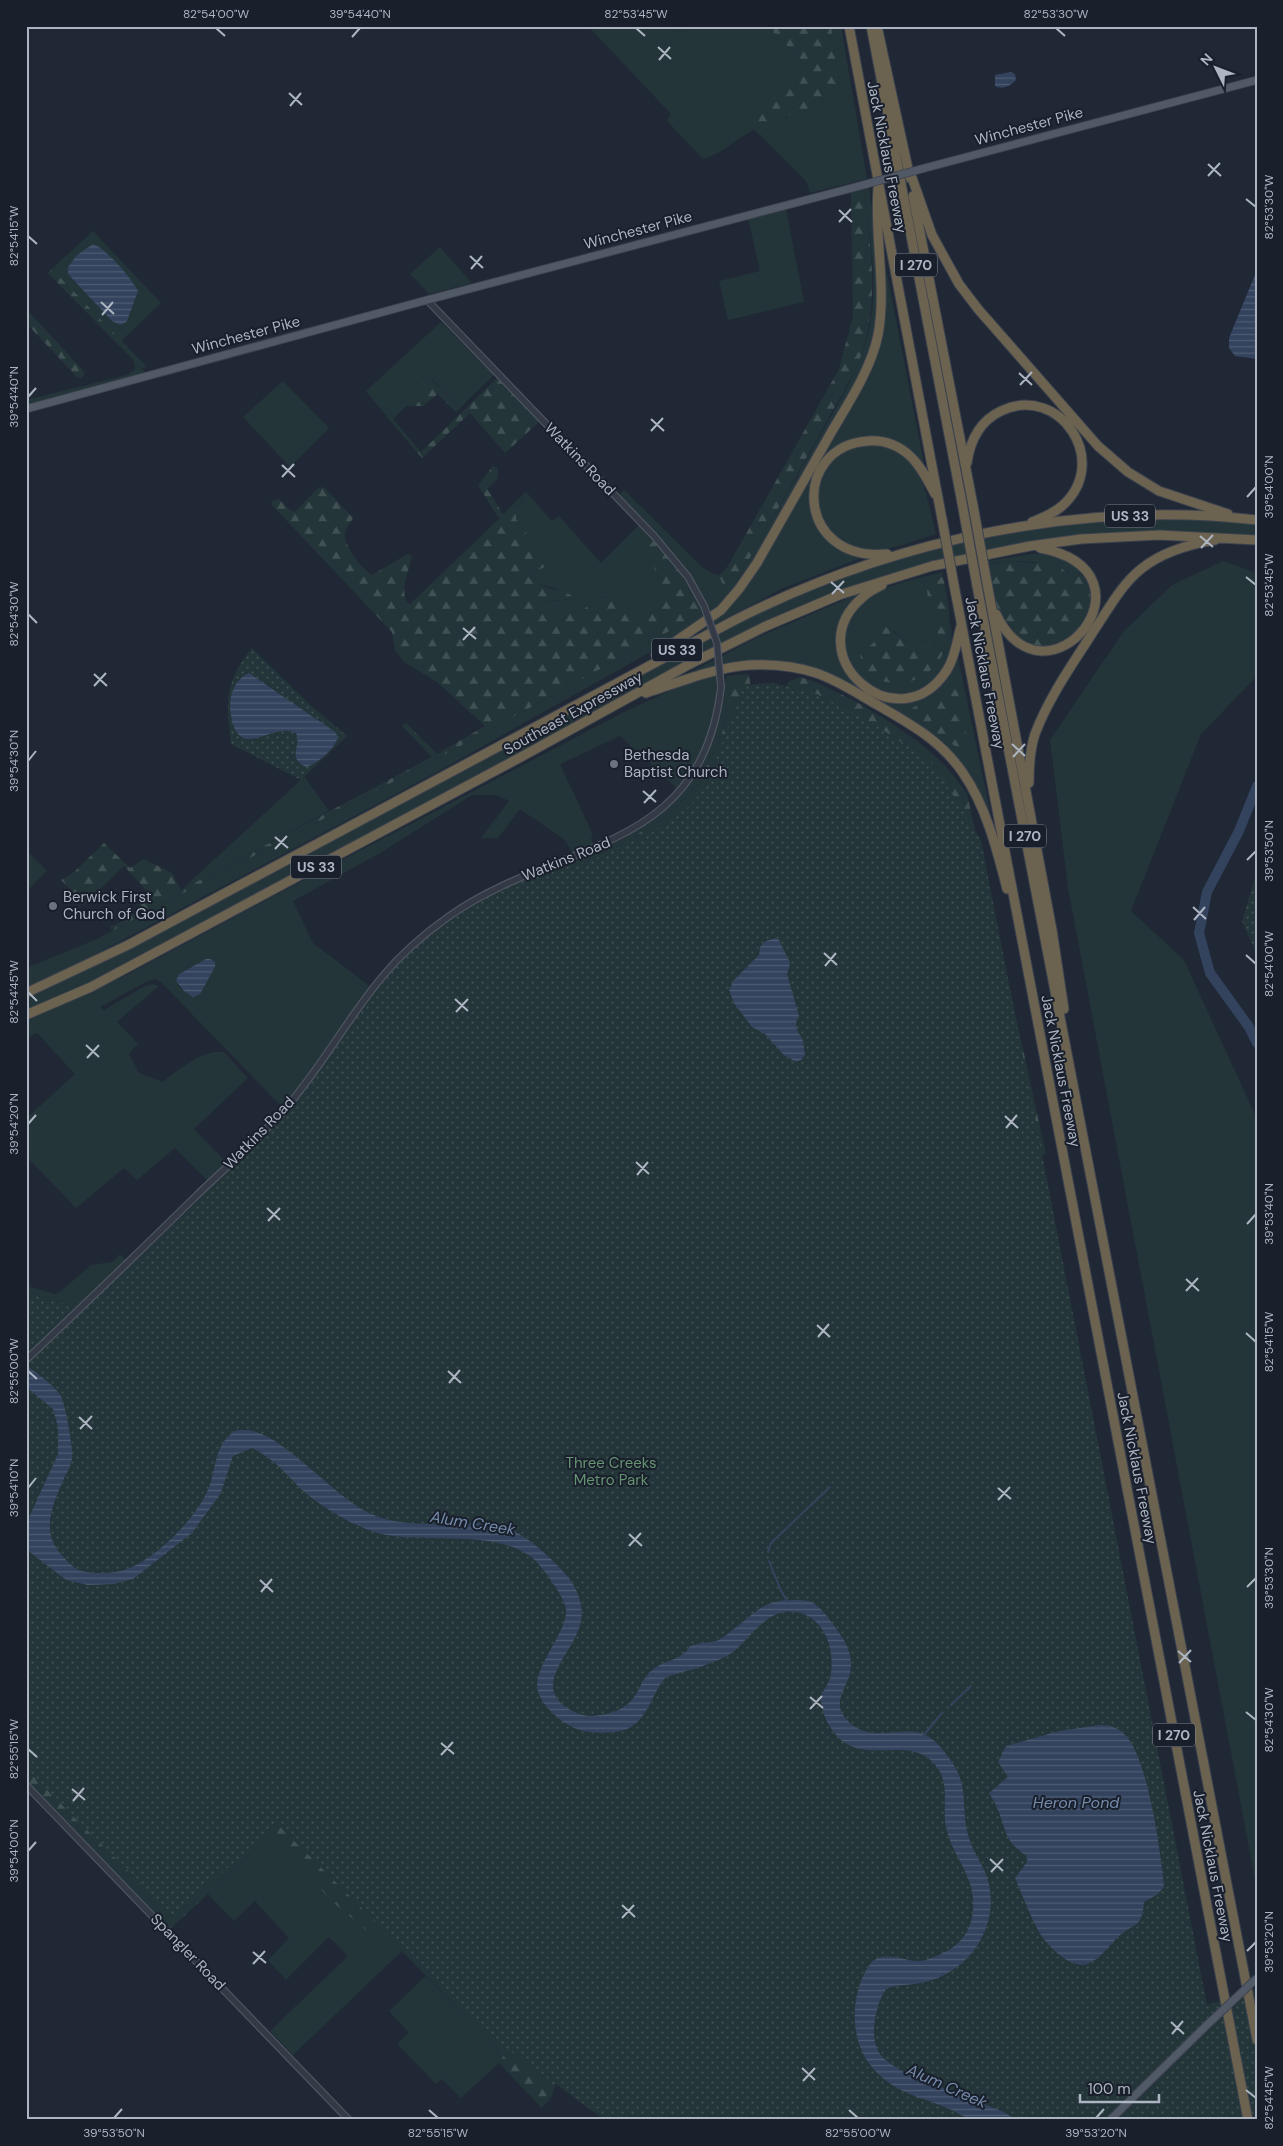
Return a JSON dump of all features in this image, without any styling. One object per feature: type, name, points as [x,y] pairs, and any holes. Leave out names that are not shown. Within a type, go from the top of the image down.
[{"type":"highway","name":"Jack Nicklaus Freeway","points":[[849,26],[878,188],[1248,2120]]},
{"type":"highway","name":"Jack Nicklaus Freeway","points":[[872,26],[977,586],[1257,2040]]},
{"type":"highway","points":[[877,26],[910,172],[1034,830],[1052,930],[1074,1086]]},
{"type":"highway","points":[[910,172],[932,235],[959,284],[982,315],[1098,446],[1128,472],[1159,491],[1243,518]]},
{"type":"highway","points":[[594,695],[674,644],[721,610],[757,563],[850,399],[874,349],[881,318],[881,274],[876,210],[878,188]]},
{"type":"highway","points":[[966,468],[968,454],[977,432],[990,418],[1006,409],[1014,406],[1035,406],[1054,413],[1069,425],[1078,438],[1083,462],[1075,492],[1057,510],[1018,527]]},
{"type":"highway","points":[[920,548],[885,554],[866,554],[849,550],[840,545],[823,529],[817,516],[814,502],[816,480],[824,465],[841,449],[861,442],[883,442],[901,449],[914,461],[939,499]]},
{"type":"highway","name":"Southeast Expressway","points":[[26,993],[111,953],[733,621],[787,595],[861,566],[920,548],[1018,527],[1156,515],[1257,520]]},
{"type":"highway","name":"Southeast Expressway","points":[[26,1015],[69,997],[134,964],[688,665],[812,606],[897,575],[962,558],[1030,546],[1137,536],[1257,540]]},
{"type":"highway","points":[[1034,830],[1029,781],[1034,736],[1053,694],[1113,602],[1136,573],[1162,555],[1197,544],[1237,539]]},
{"type":"highway","points":[[989,597],[1002,625],[1015,639],[1029,647],[1044,650],[1061,647],[1077,638],[1085,630],[1090,622],[1095,600],[1093,585],[1088,574],[1080,564],[1068,556],[1030,546]]},
{"type":"highway","points":[[897,575],[855,604],[845,620],[842,630],[840,640],[844,659],[851,673],[864,687],[880,695],[892,698],[907,698],[934,686],[949,668],[962,624]]},
{"type":"highway","points":[[627,699],[715,671],[747,665],[778,665],[804,670],[829,678],[931,739],[954,761],[967,779],[982,808],[1004,879],[1030,979]]},
{"type":"main road","name":"Winchester Pike","points":[[26,409],[426,300],[1257,80]]},
{"type":"main road","points":[[1110,2120],[1257,1978]]},
{"type":"street","name":"Watkins Road","points":[[27,1359],[283,1111],[382,977],[420,938],[480,896],[622,836],[641,825],[670,801],[693,774],[708,746],[716,718],[721,686],[717,643],[704,606],[688,577],[654,536],[426,300]]},
{"type":"street","name":"Spangler Road","points":[[26,1785],[349,2120]]},
{"type":"green space","points":[[588,26],[680,26],[654,51],[658,56],[691,26],[767,26],[801,60],[802,66],[745,121],[754,129],[718,153],[703,159],[667,121],[671,114]]},
{"type":"green space","points":[[680,26],[691,26],[658,56],[654,51]]},
{"type":"green space","points":[[767,26],[831,26],[840,88],[816,106],[788,116],[760,135],[745,121],[802,66],[801,60]]},
{"type":"green space","points":[[831,26],[841,26],[867,179],[810,193],[806,181],[760,135],[788,116],[816,106],[840,88]]},
{"type":"green space","points":[[869,188],[879,282],[879,301],[874,338],[857,382],[741,581],[715,612],[679,636],[437,772],[72,967],[26,987],[26,968],[97,939],[442,756],[710,610],[693,578],[682,563],[618,496],[624,490],[702,567],[711,573],[719,575],[725,590],[738,578],[849,384],[862,352],[873,302],[872,254],[864,189]]},
{"type":"green space","points":[[864,189],[871,257],[872,300],[869,322],[857,367],[761,539],[738,578],[725,591],[719,575],[728,566],[839,369],[853,316],[851,193]]},
{"type":"green space","points":[[786,209],[804,302],[728,320],[719,281],[760,271],[748,218]]},
{"type":"green space","points":[[93,231],[161,303],[121,341],[52,269]]},
{"type":"green space","points":[[440,247],[472,283],[429,294],[410,274]]},
{"type":"green space","points":[[52,269],[146,366],[142,369],[48,273]]},
{"type":"green space","points":[[886,269],[926,474],[914,457],[866,438],[824,461],[814,474],[811,484],[811,505],[814,516],[823,534],[830,542],[844,552],[861,558],[781,589],[701,632],[700,630],[727,608],[869,368]]},
{"type":"green space","points":[[26,309],[82,369],[85,374],[81,378],[77,377],[26,323]]},
{"type":"green space","points":[[441,322],[494,375],[460,408],[430,377],[387,417],[366,391]]},
{"type":"green space","points":[[133,360],[146,373],[26,405],[26,400],[127,375],[135,369]]},
{"type":"green space","points":[[429,377],[460,408],[456,412],[438,394],[423,406],[406,406],[393,419],[421,452],[497,378],[540,421],[505,453],[470,413],[422,458],[387,417]]},
{"type":"green space","points":[[283,381],[329,428],[290,467],[243,417]]},
{"type":"green space","points":[[870,444],[902,455],[912,464],[924,488],[936,534],[887,549],[867,550],[858,549],[843,543],[831,533],[823,519],[819,504],[819,489],[823,474],[831,461],[844,451]]},
{"type":"green space","points":[[493,466],[498,469],[498,478],[487,489],[503,514],[526,492],[528,494],[516,508],[516,519],[545,559],[546,566],[539,570],[530,571],[529,578],[539,585],[574,597],[565,600],[547,600],[537,603],[540,611],[553,624],[560,622],[573,611],[581,612],[596,598],[610,597],[636,614],[656,611],[665,602],[663,591],[647,549],[653,541],[675,566],[693,593],[702,613],[442,756],[112,931],[110,927],[130,917],[137,910],[146,890],[124,866],[84,905],[61,880],[74,872],[104,843],[130,868],[144,859],[172,873],[181,890],[432,757],[402,726],[406,723],[437,754],[485,726],[437,682],[404,662],[395,650],[392,632],[271,504],[273,500],[279,499],[290,510],[295,512],[319,487],[325,488],[353,518],[345,532],[345,538],[358,562],[368,572],[372,575],[408,554],[412,556],[404,588],[406,600],[410,604],[499,519],[478,485]]},
{"type":"green space","points":[[528,494],[552,521],[559,516],[601,563],[639,525],[653,541],[647,549],[663,591],[665,602],[656,611],[636,614],[610,597],[596,598],[581,612],[566,616],[560,622],[553,624],[540,611],[537,603],[565,600],[574,597],[551,587],[535,584],[529,578],[530,571],[539,570],[545,559],[516,519],[516,508]]},
{"type":"green space","points":[[1181,519],[1257,524],[1257,536],[1200,533],[1101,535],[1035,541],[994,548],[914,567],[837,593],[761,625],[137,959],[26,1011],[26,997],[108,959],[743,619],[813,588],[895,559],[975,539],[1057,526],[1098,522]]},
{"type":"green space","points":[[1032,554],[1046,554],[1059,557],[1071,563],[1080,573],[1074,579],[1059,567],[1039,563],[1016,561],[988,565],[988,561]]},
{"type":"green space","points":[[1040,559],[1058,565],[1074,579],[1080,573],[1089,589],[1091,605],[1086,620],[1076,632],[1064,642],[1049,647],[1035,647],[1022,641],[999,612],[991,588],[988,565],[1010,561],[1036,563]]},
{"type":"green space","points":[[1223,561],[1257,573],[1257,676],[1201,734],[1131,911],[1184,960],[1257,1119],[1257,1890],[1068,888],[1050,740],[1124,631],[1172,585]]},
{"type":"green space","points":[[942,572],[943,576],[938,578],[931,615],[938,628],[938,640],[933,646],[911,644],[894,631],[876,631],[874,642],[860,655],[943,654],[951,623],[952,641],[948,663],[938,677],[919,690],[895,695],[874,689],[860,678],[851,667],[846,654],[845,642],[853,616],[862,605],[882,591],[898,584]]},
{"type":"green space","points":[[943,576],[949,626],[946,646],[942,655],[924,675],[912,681],[887,682],[875,677],[866,668],[860,655],[874,642],[876,631],[882,624],[905,641],[916,645],[933,646],[938,640],[938,628],[931,615],[927,591],[932,583]]},
{"type":"green space","points":[[858,594],[859,596],[842,619],[838,639],[842,662],[854,682],[862,689],[883,699],[930,692],[944,681],[956,657],[958,657],[992,821],[990,822],[956,760],[859,691],[770,662],[686,678],[685,675],[758,637]]},
{"type":"green space","points":[[252,648],[308,703],[347,736],[301,780],[231,744],[228,716],[229,693],[236,672]]},
{"type":"green space","points":[[717,674],[712,720],[702,749],[678,789],[620,736],[560,764],[593,835],[591,838],[594,845],[573,853],[565,840],[520,809],[498,838],[481,838],[509,801],[496,795],[472,795],[380,853],[293,901],[313,943],[371,987],[287,1102],[281,1104],[277,1102],[162,983],[155,979],[100,1007],[104,1010],[145,986],[153,984],[159,986],[117,1022],[138,1044],[129,1054],[139,1073],[163,1082],[199,1057],[216,1052],[224,1052],[248,1078],[194,1129],[227,1163],[208,1181],[175,1148],[137,1180],[124,1168],[76,1208],[26,1156],[26,1115],[29,1116],[75,1074],[37,1033],[26,1038],[26,1021],[123,977],[624,712],[672,690]],"holes":[[[206,959],[210,959],[193,997],[178,986],[179,974]]]},
{"type":"green space","points":[[749,674],[751,691],[712,791],[632,849],[630,842],[634,836],[655,824],[678,805],[697,785],[719,743],[728,712],[724,695],[726,676]]},
{"type":"green space","points":[[800,677],[835,691],[878,714],[917,741],[952,773],[967,794],[1046,1154],[1040,1157],[782,690],[790,681]]},
{"type":"green space","name":"Three Creeks Metro Park","points":[[773,683],[817,694],[875,725],[932,762],[981,840],[1207,2005],[1257,1988],[1257,2120],[605,2120],[494,2039],[278,1825],[172,1915],[26,1769],[26,1293],[66,1304],[78,1313],[260,1139],[380,983],[409,952],[430,934],[478,902],[508,886],[554,868],[585,863],[651,833],[691,805],[707,784],[744,685]]},
{"type":"green space","points":[[956,687],[968,745],[960,749],[911,718],[907,713],[914,707]]},
{"type":"green space","points":[[724,695],[728,712],[719,743],[697,785],[678,805],[655,824],[634,836],[644,857],[563,867],[565,863],[613,844],[641,828],[660,814],[676,798],[690,781],[701,763],[718,720]]},
{"type":"green space","points":[[304,776],[329,811],[181,890],[301,780]]},
{"type":"green space","points":[[26,850],[47,871],[26,892]]},
{"type":"green space","points":[[1257,871],[1257,955],[1242,921]]},
{"type":"green space","points":[[120,1254],[126,1260],[74,1310],[66,1304],[26,1293],[26,1286],[55,1294],[91,1265],[112,1262]]},
{"type":"green space","points":[[26,1706],[284,1802],[561,2067],[552,2096],[542,2108],[499,2063],[504,2055],[402,1951],[388,1940],[372,1935],[328,1898],[280,1835],[274,1833],[170,1929],[26,1780]]},
{"type":"green space","points":[[274,1833],[280,1835],[372,1935],[388,1940],[402,1951],[293,2055],[270,2031],[348,1956],[329,1937],[286,1980],[268,1960],[289,1938],[255,1901],[234,1921],[208,1894]]},
{"type":"green space","points":[[426,1976],[504,2055],[499,2063],[461,2098],[442,2079],[436,2084],[397,2044],[409,2033],[389,2011]]},
{"type":"water","points":[[1011,72],[1015,74],[1016,80],[1014,82],[1009,86],[995,86],[995,75]]},
{"type":"water","points":[[93,244],[118,264],[138,291],[127,321],[123,324],[117,324],[111,320],[68,274],[68,267],[77,255]]},
{"type":"water","points":[[1257,270],[1257,359],[1235,356],[1229,348],[1229,338]]},
{"type":"water","points":[[249,673],[335,732],[338,737],[333,747],[316,762],[306,767],[300,763],[296,756],[296,733],[278,732],[250,739],[243,738],[236,732],[231,713],[231,696],[238,681]]},
{"type":"water","points":[[776,938],[779,940],[790,963],[787,974],[799,1016],[796,1028],[804,1044],[805,1055],[796,1062],[784,1055],[765,1034],[752,1027],[734,1003],[729,990],[734,980],[759,955],[760,947],[766,941]]},
{"type":"water","points":[[206,959],[215,962],[215,967],[200,994],[193,997],[184,991],[176,981],[179,974]]},
{"type":"water","points":[[26,1366],[55,1388],[61,1396],[65,1408],[72,1459],[53,1505],[50,1525],[54,1544],[60,1553],[72,1566],[81,1571],[104,1573],[122,1571],[138,1564],[161,1548],[183,1527],[200,1505],[209,1487],[220,1448],[224,1441],[236,1431],[247,1430],[262,1434],[277,1443],[344,1497],[376,1516],[410,1523],[496,1524],[516,1532],[536,1546],[569,1578],[578,1593],[581,1604],[582,1616],[577,1633],[557,1670],[553,1682],[555,1694],[563,1704],[579,1714],[596,1716],[618,1710],[627,1705],[650,1671],[680,1656],[691,1646],[719,1640],[753,1613],[767,1605],[784,1600],[795,1600],[807,1601],[816,1605],[824,1612],[839,1632],[851,1658],[848,1680],[840,1701],[843,1715],[859,1729],[869,1732],[910,1732],[920,1733],[929,1737],[936,1742],[953,1764],[963,1790],[968,1835],[987,1877],[990,1893],[987,1925],[972,1953],[961,1964],[932,1980],[887,1988],[880,2002],[875,2020],[874,2038],[876,2047],[885,2060],[905,2073],[1004,2112],[1016,2120],[973,2120],[905,2092],[880,2075],[870,2065],[863,2053],[855,2025],[855,2008],[860,1985],[867,1968],[876,1959],[882,1957],[888,1956],[921,1961],[939,1955],[955,1946],[970,1925],[973,1908],[972,1889],[947,1831],[944,1784],[939,1770],[928,1758],[916,1752],[872,1750],[858,1748],[845,1743],[828,1724],[821,1700],[830,1678],[830,1647],[822,1628],[815,1621],[806,1615],[796,1612],[785,1612],[775,1615],[766,1620],[742,1644],[725,1657],[666,1677],[636,1724],[624,1730],[605,1733],[580,1730],[567,1724],[553,1713],[538,1693],[538,1677],[562,1627],[566,1609],[561,1596],[551,1581],[530,1556],[514,1548],[497,1543],[478,1540],[400,1537],[372,1531],[339,1516],[318,1502],[301,1489],[273,1461],[252,1448],[233,1456],[221,1493],[192,1533],[133,1579],[113,1584],[88,1585],[66,1580],[26,1549],[26,1524],[58,1454],[58,1427],[53,1409],[26,1387]]},
{"type":"water","name":"Heron Pond","points":[[1100,1725],[1118,1729],[1127,1737],[1141,1766],[1157,1831],[1164,1887],[1158,1894],[1144,1902],[1141,1918],[1135,1925],[1116,1939],[1095,1960],[1081,1965],[1069,1961],[1056,1952],[1043,1938],[1035,1925],[1015,1878],[1027,1862],[1027,1856],[1010,1841],[989,1793],[1008,1777],[998,1762],[1006,1746],[1059,1731]]},
{"type":"waterway","points":[[1257,786],[1239,831],[1207,892],[1199,933],[1210,973],[1249,1027],[1257,1043]]},
{"type":"waterway","points":[[768,1552],[771,1543],[830,1487]]},
{"type":"waterway","points":[[769,1561],[781,1591],[788,1602]]},
{"type":"waterway","points":[[951,1705],[971,1686]]},
{"type":"waterway","points":[[923,1736],[942,1713]]},
{"type":"place","name":"Bethesda Baptist Church","points":[[614,764]]},
{"type":"place","name":"Berwick First Church of God","points":[[53,906]]},
{"type":"water label","name":"Alum Creek","points":[[473,1523]]},
{"type":"water label","name":"Alum Creek","points":[[947,2086]]}]
